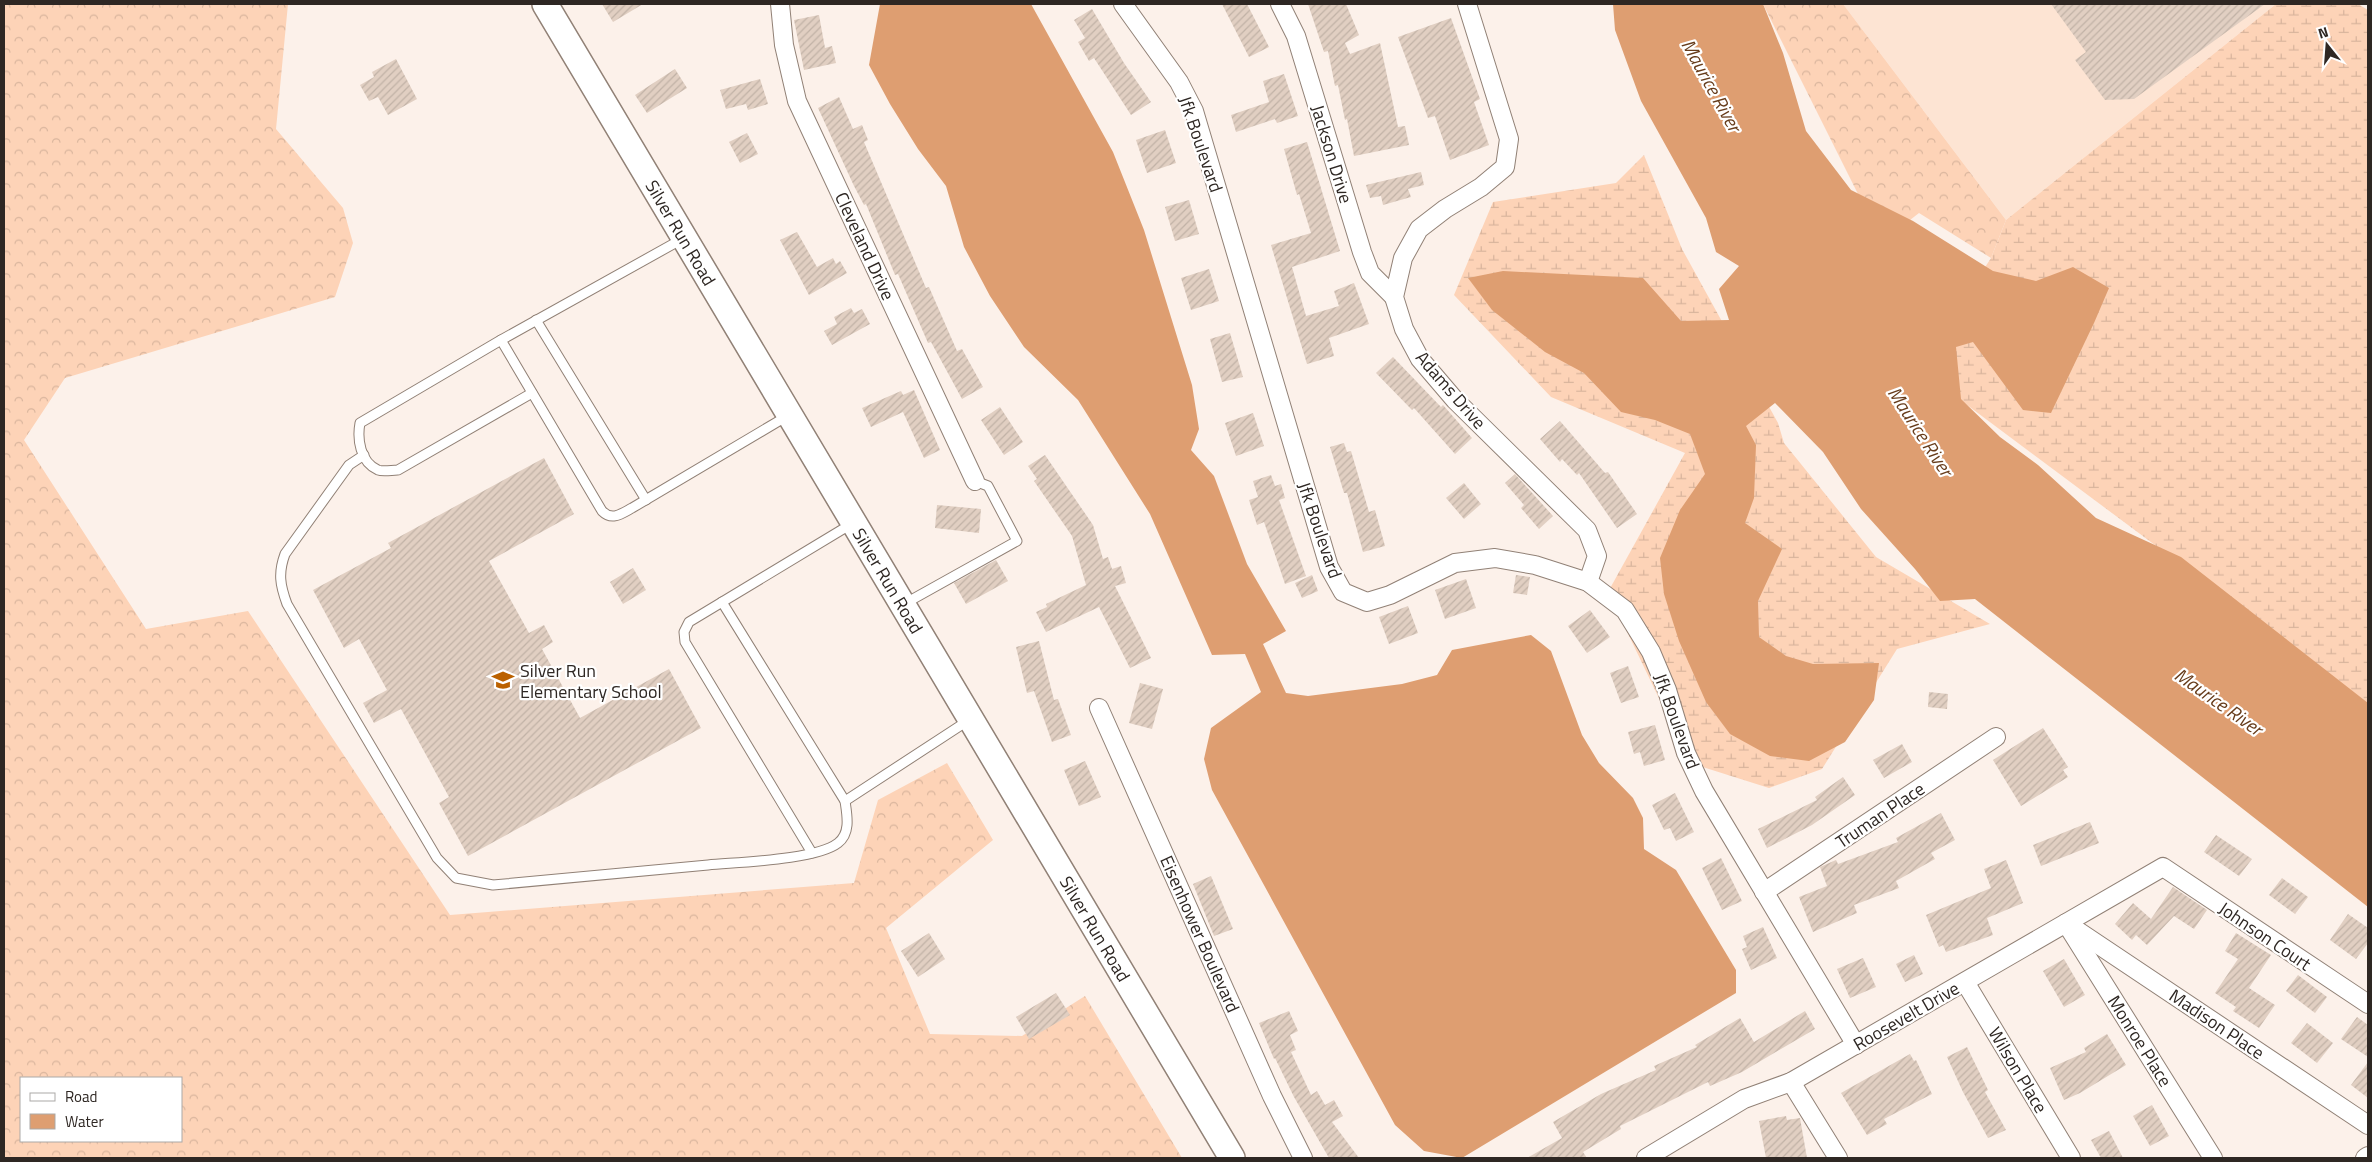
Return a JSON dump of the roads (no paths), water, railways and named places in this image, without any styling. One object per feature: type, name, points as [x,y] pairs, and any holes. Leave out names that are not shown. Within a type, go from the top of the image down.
[{"type":"main road","name":"Silver Run Road","points":[[545,4],[1232,1158]]},
{"type":"street","name":"Cleveland Drive","points":[[780,4],[784,45],[797,101],[975,481]]},
{"type":"street","name":"Jfk Boulevard","points":[[1123,4],[1179,82],[1194,111],[1329,567],[1343,592],[1366,602],[1390,595],[1455,562],[1495,558],[1535,565],[1588,582],[1626,610],[1651,652],[1667,690],[1686,753],[1700,784],[1856,1046]]},
{"type":"street","name":"Jackson Drive","points":[[1280,4],[1296,36],[1370,273],[1394,297]]},
{"type":"street","points":[[1394,297],[1403,258],[1419,228],[1444,209],[1482,187],[1505,167],[1509,139],[1467,4]]},
{"type":"street","name":"Adams Drive","points":[[1394,297],[1404,329],[1420,359],[1455,400],[1587,530],[1597,556],[1588,582]]},
{"type":"street","name":"Eisenhower Boulevard","points":[[1099,708],[1268,1087],[1303,1158]]},
{"type":"street","name":"Truman Place","points":[[1764,892],[1996,738]]},
{"type":"street","name":"Roosevelt Drive","points":[[1654,1156],[1744,1099],[1791,1082],[1856,1046],[2162,867]]},
{"type":"street","name":"Johnson Court","points":[[2162,867],[2368,1004]]},
{"type":"street","name":"Madison Place","points":[[2066,923],[2368,1125]]},
{"type":"street","name":"Monroe Place","points":[[2066,923],[2213,1158]]},
{"type":"street","name":"Wilson Place","points":[[1965,982],[2071,1158]]},
{"type":"street","points":[[1791,1082],[1838,1158]]},
{"type":"lane","points":[[532,393],[398,470],[379,471],[371,465],[364,455],[357,438],[360,423],[536,320],[684,238]]},
{"type":"lane","points":[[536,320],[646,500]]},
{"type":"lane","points":[[501,340],[602,511],[607,516],[616,517],[789,415]]},
{"type":"lane","points":[[364,455],[349,465],[285,554],[280,568],[280,582],[287,604],[432,849],[456,878],[493,885],[812,853],[829,849],[840,842],[846,832],[848,819],[845,801],[722,602]]},
{"type":"lane","points":[[902,605],[1016,541],[988,486],[975,481]]},
{"type":"lane","points":[[812,853],[685,642],[684,632],[689,622],[853,523]]},
{"type":"lane","points":[[845,801],[970,720]]},
{"type":"water","points":[[880,4],[1031,4],[1113,152],[1144,230],[1192,385],[1199,429],[1191,450],[1214,476],[1247,564],[1286,631],[1263,644],[1286,693],[1308,696],[1402,684],[1437,675],[1452,650],[1531,635],[1551,651],[1582,735],[1599,763],[1633,798],[1643,818],[1644,849],[1676,870],[1736,970],[1736,993],[1462,1158],[1424,1151],[1395,1125],[1212,790],[1204,759],[1211,728],[1261,692],[1245,654],[1212,655],[1150,514],[1078,400],[1024,347],[990,296],[964,247],[946,186],[918,149],[890,104],[869,65]]},
{"type":"water","name":"Maurice River","points":[[1613,4],[1763,4],[1783,53],[1806,131],[1851,190],[1913,221],[1993,271],[2036,281],[2073,267],[2109,288],[2051,413],[2023,410],[1973,342],[1956,347],[1961,399],[2000,437],[2038,465],[2096,518],[2181,557],[2368,703],[2368,907],[1975,599],[1940,601],[1915,569],[1861,509],[1823,452],[1775,403],[1746,426],[1756,445],[1754,498],[1745,523],[1782,549],[1758,601],[1759,637],[1786,656],[1813,664],[1879,663],[1874,700],[1845,742],[1809,761],[1770,756],[1730,734],[1706,702],[1679,641],[1664,594],[1660,558],[1680,510],[1705,474],[1690,434],[1655,420],[1621,412],[1584,373],[1545,352],[1492,310],[1468,278],[1503,271],[1643,278],[1681,321],[1729,320],[1719,289],[1739,266],[1716,252],[1706,218],[1641,101],[1615,30]]},
{"type":"place","name":"Silver Run Elementary School","points":[[503,680]]}]
